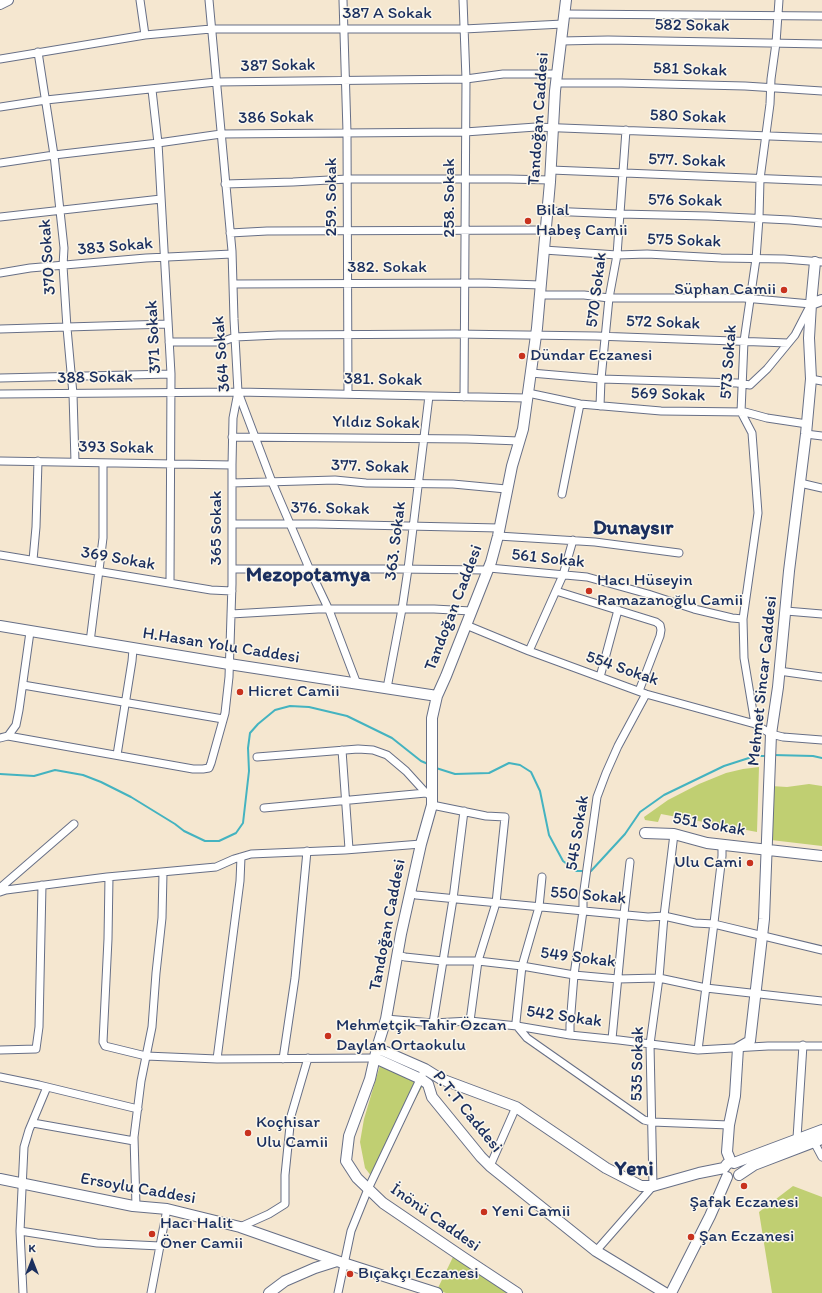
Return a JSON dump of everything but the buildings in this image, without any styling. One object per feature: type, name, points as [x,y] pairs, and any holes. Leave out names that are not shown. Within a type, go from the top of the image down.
[{"type":"street","points":[[0,4],[8,0]]},
{"type":"street","points":[[140,0],[145,35]]},
{"type":"street","name":"364 Sokak","points":[[209,0],[232,254],[238,392],[272,482],[329,610],[358,684]]},
{"type":"street","name":"259. Sokak","points":[[343,0],[347,132],[348,394]]},
{"type":"street","name":"258. Sokak","points":[[463,0],[466,79],[464,397]]},
{"type":"street","name":"Tandoğan Caddesi","points":[[368,1189],[356,1178],[346,1161],[349,1136],[370,1079],[386,1019],[397,955],[421,844],[430,798],[432,718],[437,696],[489,569],[506,489],[523,429],[536,334],[551,175],[557,79],[566,0]]},
{"type":"street","name":"573 Sokak","points":[[754,724],[744,658],[743,619],[758,513],[752,433],[741,412],[744,341],[756,259],[760,179],[770,104],[770,88],[776,43],[779,0]]},
{"type":"street","points":[[564,14],[822,16]]},
{"type":"street","name":"387 A Sokak","points":[[0,58],[145,35],[211,29],[464,29],[563,24]]},
{"type":"street","name":"582 Sokak","points":[[561,41],[608,40],[822,44]]},
{"type":"street","name":"370 Sokak","points":[[38,52],[54,154],[64,248],[63,266],[72,375],[75,462]]},
{"type":"street","name":"387 Sokak","points":[[0,107],[46,100],[152,90],[216,82],[466,79],[503,74],[557,79]]},
{"type":"street","name":"581 Sokak","points":[[557,79],[822,91]]},
{"type":"street","name":"371 Sokak","points":[[152,90],[158,143],[171,374],[170,583]]},
{"type":"street","name":"386 Sokak","points":[[0,163],[54,154],[158,143],[221,134],[465,132],[536,127],[553,128]]},
{"type":"street","name":"580 Sokak","points":[[553,128],[822,138]]},
{"type":"street","name":"570 Sokak","points":[[600,406],[601,379],[609,298],[617,255],[626,130]]},
{"type":"street","name":"577. Sokak","points":[[225,184],[347,179],[465,179],[551,175],[623,174],[822,181]]},
{"type":"street","points":[[0,216],[60,211],[161,199]]},
{"type":"street","name":"576 Sokak","points":[[548,211],[759,218],[822,223]]},
{"type":"street","points":[[230,233],[267,231],[348,232],[546,230]]},
{"type":"street","name":"575 Sokak","points":[[544,250],[617,255],[647,254],[721,258],[784,259],[818,262]]},
{"type":"street","name":"383 Sokak","points":[[0,273],[30,268],[232,254]]},
{"type":"street","name":"Mehmet Sincar Caddesi","points":[[738,1048],[750,1041],[762,936],[767,850],[770,744],[807,424],[811,379],[809,338],[811,304],[818,262]]},
{"type":"street","name":"382. Sokak","points":[[233,284],[465,283],[609,298],[750,298],[811,304]]},
{"type":"street","points":[[531,373],[601,379],[750,385],[767,369],[795,335],[811,304],[822,300]]},
{"type":"street","points":[[0,329],[168,324]]},
{"type":"street","name":"572 Sokak","points":[[169,342],[221,342],[235,337],[278,335],[536,334],[788,343]]},
{"type":"street","points":[[0,378],[72,375],[171,374]]},
{"type":"street","points":[[811,379],[822,381]]},
{"type":"street","name":"381. Sokak","points":[[238,392],[464,397],[528,395]]},
{"type":"street","name":"388 Sokak","points":[[0,394],[238,392]]},
{"type":"street","name":"365 Sokak","points":[[117,755],[193,769],[209,768],[211,762],[223,719],[229,677],[232,591],[232,437],[233,418],[238,392]]},
{"type":"street","name":"569 Sokak","points":[[528,395],[580,404],[661,411],[741,412],[767,418],[807,424]]},
{"type":"street","name":"363. Sokak","points":[[387,688],[408,569],[425,439],[429,396]]},
{"type":"street","points":[[562,494],[580,404]]},
{"type":"street","points":[[806,434],[822,436]]},
{"type":"street","name":"Yıldız Sokak","points":[[232,437],[519,441]]},
{"type":"street","name":"393 Sokak","points":[[0,461],[232,465]]},
{"type":"street","points":[[32,560],[36,527],[38,461]]},
{"type":"street","points":[[90,642],[102,538],[104,463]]},
{"type":"street","name":"377. Sokak","points":[[232,483],[334,480],[366,483],[453,484],[506,489]]},
{"type":"street","points":[[800,483],[822,488]]},
{"type":"street","name":"376. Sokak","points":[[232,524],[413,526],[498,532],[680,553]]},
{"type":"street","points":[[529,651],[563,575],[573,540]]},
{"type":"street","name":"369 Sokak","points":[[0,555],[211,590],[232,591]]},
{"type":"street","name":"561 Sokak","points":[[232,569],[489,569],[587,577],[694,609],[732,618],[743,619]]},
{"type":"street","points":[[556,591],[618,610],[600,678]]},
{"type":"street","points":[[231,614],[402,609],[471,611]]},
{"type":"street","name":"545 Sokak","points":[[570,1036],[574,975],[597,797],[642,692],[661,630],[660,625],[656,622],[618,610]]},
{"type":"street","points":[[786,611],[822,614]]},
{"type":"street","name":"554 Sokak","points":[[466,625],[600,678],[702,710],[754,724],[771,734]]},
{"type":"street","name":"H.Hasan Yolu Caddesi","points":[[0,626],[133,649],[437,696]]},
{"type":"street","points":[[8,736],[16,725],[30,632]]},
{"type":"street","points":[[0,738],[8,736],[117,755],[133,649]]},
{"type":"street","points":[[779,672],[822,677]]},
{"type":"street","points":[[23,685],[223,719]]},
{"type":"street","points":[[771,734],[783,737],[822,740]]},
{"type":"street","points":[[257,757],[342,750],[373,750],[387,755],[406,771],[430,798]]},
{"type":"street","points":[[342,750],[349,850]]},
{"type":"street","points":[[264,808],[346,800],[430,798],[464,811],[486,816],[505,817],[496,903],[478,961],[470,1021]]},
{"type":"street","points":[[433,1023],[453,899],[464,811]]},
{"type":"street","points":[[0,888],[74,824]]},
{"type":"street","name":"551 Sokak","points":[[645,833],[674,834],[707,843],[822,856]]},
{"type":"street","name":"535 Sokak","points":[[653,1186],[650,1044],[659,978],[664,916],[674,834]]},
{"type":"street","points":[[0,892],[42,885],[109,877],[216,867],[251,854],[349,850],[421,844]]},
{"type":"street","points":[[698,1050],[722,856],[722,845]]},
{"type":"street","points":[[284,1059],[295,978],[307,852]]},
{"type":"street","points":[[217,1059],[240,881],[241,857]]},
{"type":"street","points":[[612,1039],[630,862]]},
{"type":"street","points":[[136,1206],[134,1142],[146,1056],[152,1027],[162,918],[163,873]]},
{"type":"street","points":[[542,876],[539,906],[522,966],[516,1022],[517,1026],[527,1038],[644,1120],[652,1122],[729,1125]]},
{"type":"street","points":[[109,877],[108,938],[103,1042],[105,1046],[146,1056],[217,1059],[284,1059],[376,1053]]},
{"type":"street","points":[[0,1050],[36,1049],[39,1027],[42,885]]},
{"type":"street","name":"550 Sokak","points":[[410,893],[453,899],[583,911],[664,916],[695,923],[714,924],[822,950]]},
{"type":"street","name":"549 Sokak","points":[[397,955],[405,958],[443,962],[478,961],[522,966],[574,975],[618,979],[659,978],[706,988],[822,1001]]},
{"type":"street","name":"542 Sokak","points":[[386,1019],[433,1023],[470,1021],[517,1026],[570,1036],[612,1039],[698,1050],[822,1046]]},
{"type":"street","points":[[797,1138],[803,1046]]},
{"type":"street","points":[[738,1048],[735,1096],[729,1125],[727,1152],[732,1179],[754,1165],[818,1140],[822,1157]]},
{"type":"street","name":"P.T.T Caddesi","points":[[376,1053],[423,1074],[432,1096],[490,1166],[596,1251],[665,1293]]},
{"type":"street","points":[[240,1227],[269,1214],[286,1204],[286,1175],[291,1116],[308,1058]]},
{"type":"street","points":[[338,1293],[340,1262],[351,1231],[368,1189],[423,1074],[441,1079],[516,1107],[606,1168],[641,1186],[653,1186],[699,1173],[729,1168],[797,1138],[822,1130]]},
{"type":"street","points":[[0,1077],[138,1109]]},
{"type":"street","points":[[23,1293],[20,1231],[24,1147],[47,1087]]},
{"type":"street","points":[[490,1166],[516,1107]]},
{"type":"street","points":[[33,1123],[134,1142]]},
{"type":"street","points":[[671,1293],[710,1216],[729,1168]]},
{"type":"street","name":"Ersoylu Caddesi","points":[[0,1179],[136,1206],[167,1209],[240,1227],[340,1262],[437,1293]]},
{"type":"street","points":[[596,1251],[653,1186]]},
{"type":"street","name":"İnönü Caddesi","points":[[368,1189],[383,1203],[517,1293]]},
{"type":"street","points":[[151,1293],[167,1209]]},
{"type":"street","points":[[20,1231],[97,1243],[160,1246]]},
{"type":"street","points":[[269,1293],[285,1281],[315,1268],[340,1262]]},
{"type":"green space","points":[[759,767],[757,832],[661,814],[658,822],[645,820],[644,817],[668,800],[699,784],[726,773]]},
{"type":"green space","points":[[809,784],[822,786],[822,846],[771,840],[771,786],[787,787]]},
{"type":"green space","points":[[381,1062],[426,1080],[372,1177],[365,1168],[360,1142],[364,1119]]},
{"type":"green space","points":[[793,1186],[822,1197],[822,1293],[772,1293],[759,1212]]},
{"type":"green space","points":[[453,1257],[510,1293],[446,1293],[437,1290]]},
{"type":"waterway","points":[[0,774],[34,776],[55,770],[83,775],[131,797],[184,831],[205,841],[219,841],[236,833],[243,823],[249,771],[248,748],[250,733],[258,724],[275,710],[290,706],[309,707],[347,716],[392,738],[421,761],[428,764]]},
{"type":"waterway","points":[[773,755],[813,756],[822,758]]},
{"type":"waterway","points":[[589,871],[591,871],[625,834],[640,812],[664,795],[724,766],[755,756],[767,756]]},
{"type":"waterway","points":[[436,768],[455,774],[489,773],[509,763],[520,765],[531,772],[540,791],[549,835],[563,861],[576,871],[585,871]]},
{"type":"place","name":"Bilal Habeş Camii","points":[[528,221]]},
{"type":"place","name":"Süphan Camii","points":[[784,290]]},
{"type":"place","name":"Dündar Eczanesi","points":[[522,356]]},
{"type":"place","name":"Hacı Hüseyin Ramazanoğlu Camii","points":[[589,591]]},
{"type":"place","name":"Hicret Camii","points":[[240,692]]},
{"type":"place","name":"Ulu Cami","points":[[750,863]]},
{"type":"place","name":"Mehmetçik Tahir Özcan Daylan Ortaokulu","points":[[328,1036]]},
{"type":"place","name":"Koçhisar Ulu Camii","points":[[248,1133]]},
{"type":"place","name":"Şafak Eczanesi","points":[[744,1186]]},
{"type":"place","name":"Yeni Camii","points":[[484,1212]]},
{"type":"place","name":"Hacı Halit Öner Camii","points":[[152,1234]]},
{"type":"place","name":"Şan Eczanesi","points":[[691,1237]]},
{"type":"place","name":"Bıçakçı Eczanesi","points":[[350,1274]]},
{"type":"district","name":"Dunaysır","points":[[633,529]]},
{"type":"district","name":"Mezopotamya","points":[[308,576]]},
{"type":"district","name":"Yeni","points":[[634,1170]]}]
